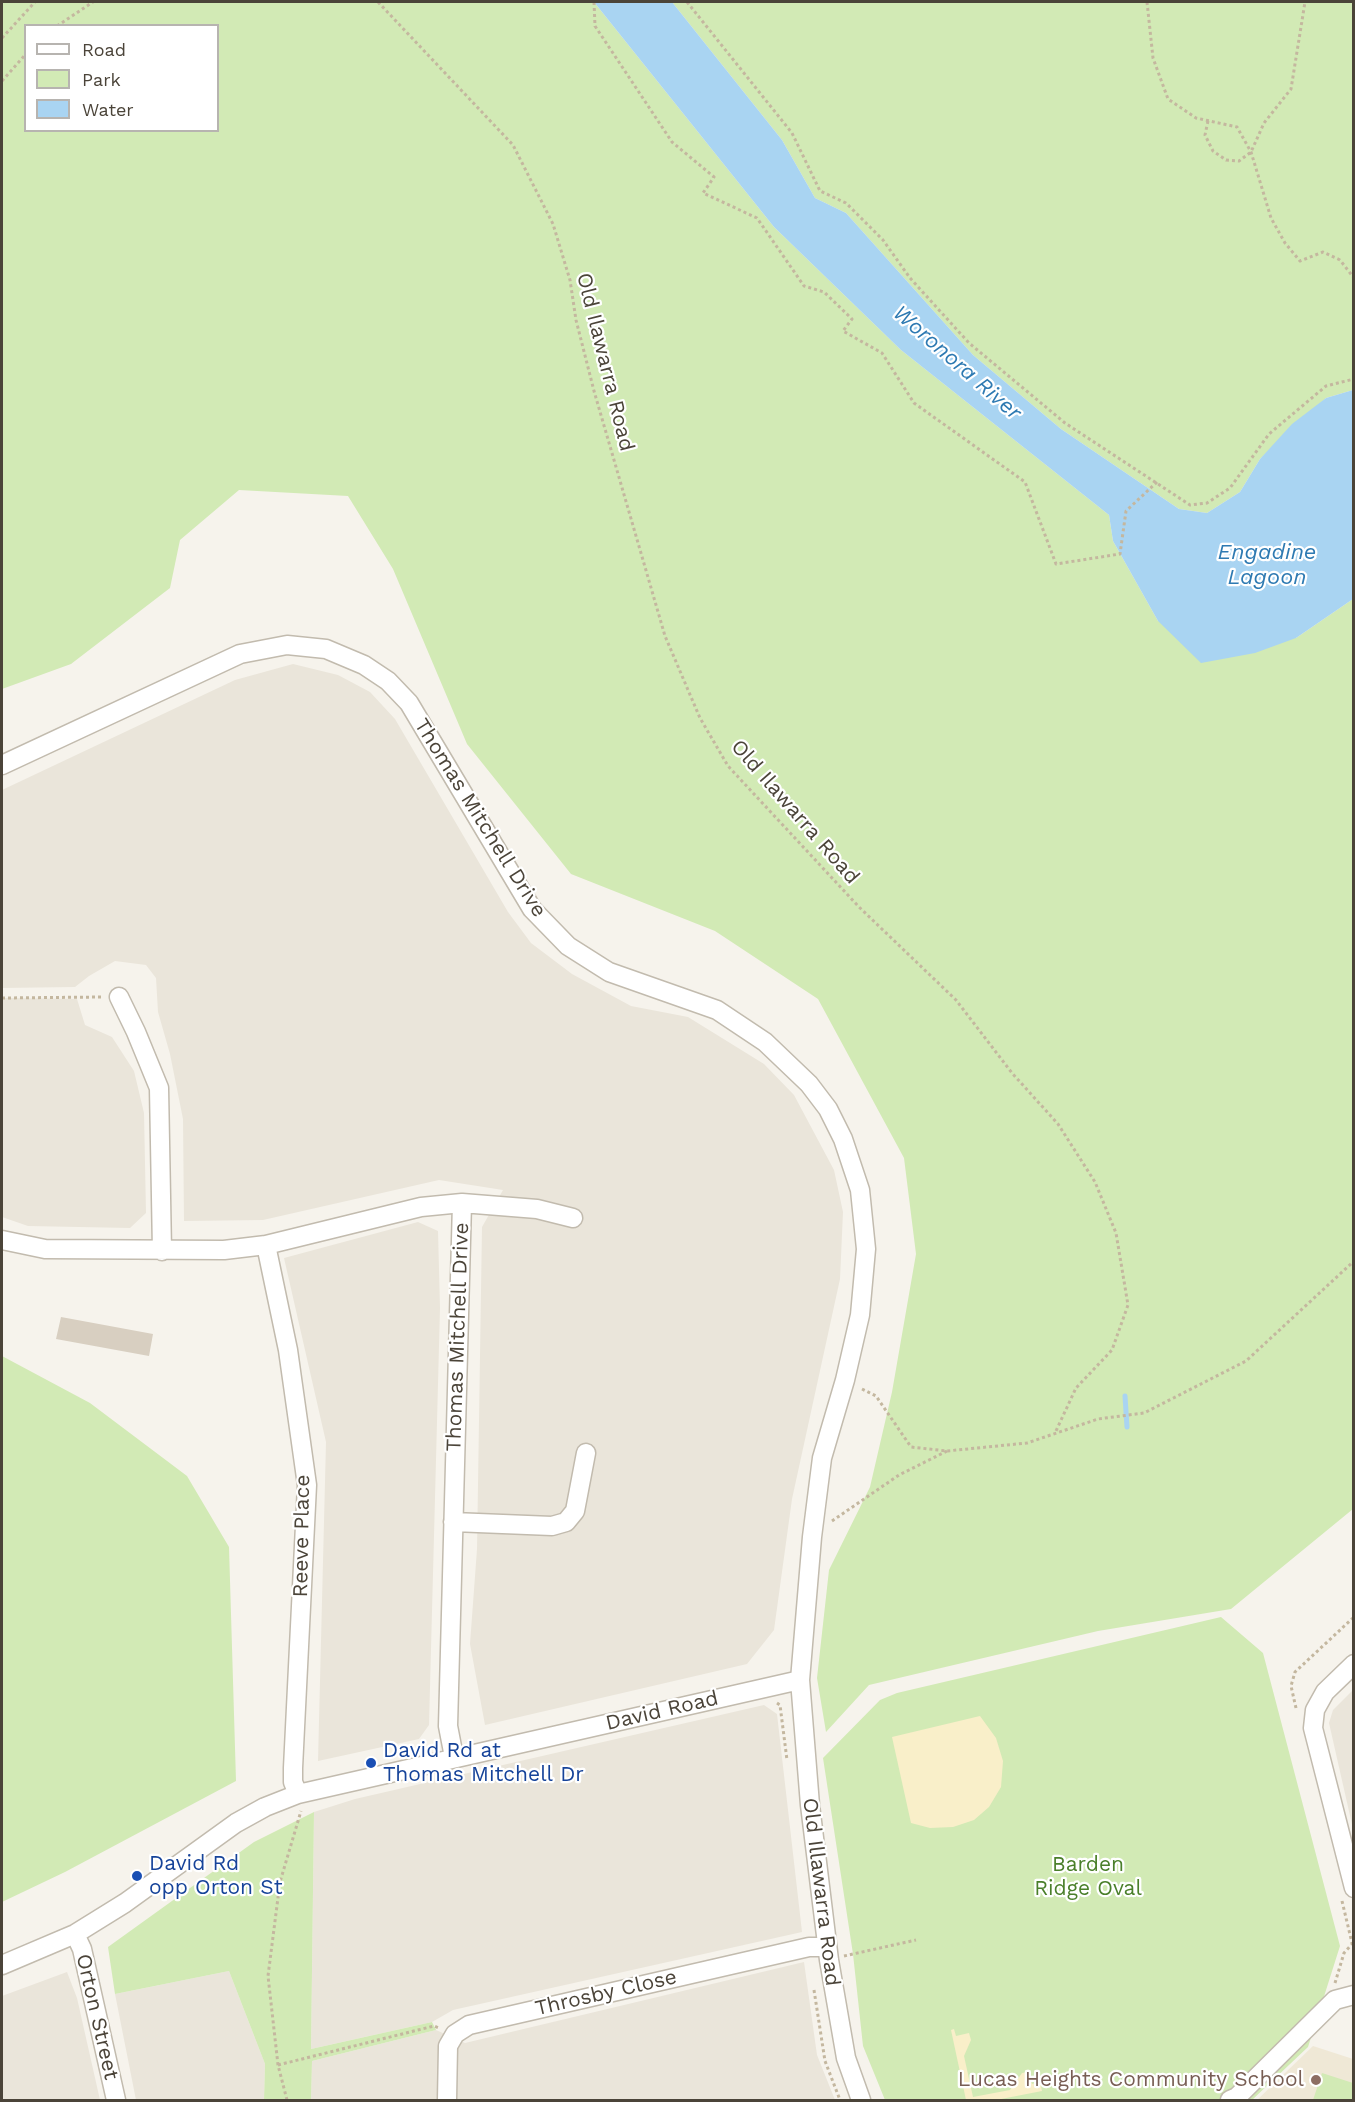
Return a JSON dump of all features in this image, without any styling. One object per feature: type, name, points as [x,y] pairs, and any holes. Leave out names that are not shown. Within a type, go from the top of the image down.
[{"type":"street","name":"Thomas Mitchell Drive","points":[[2,765],[240,654],[287,645],[326,649],[364,665],[388,681],[409,703],[532,909],[568,946],[609,972],[717,1010],[765,1042],[809,1084],[828,1108],[843,1139],[860,1190],[866,1250],[860,1315],[845,1380],[822,1458],[812,1537],[800,1680]]},
{"type":"street","points":[[119,998],[159,1088],[162,1251]]},
{"type":"street","name":"Thomas Mitchell Drive","points":[[2,1240],[45,1249],[224,1250],[266,1245],[421,1208],[462,1203],[448,1726],[454,1757]]},
{"type":"street","points":[[462,1203],[537,1209],[573,1218]]},
{"type":"street","name":"Reeve Place","points":[[266,1245],[288,1350],[307,1485],[293,1768],[293,1782],[299,1803]]},
{"type":"street","points":[[453,1522],[552,1526],[566,1522],[575,1510],[586,1453]]},
{"type":"street","points":[[1353,1664],[1325,1692],[1315,1710],[1313,1728],[1353,1888]]},
{"type":"street","name":"David Road","points":[[2,1965],[75,1934],[125,1903],[236,1823],[265,1807],[299,1803],[454,1757],[800,1680]]},
{"type":"street","name":"Old Illawarra Road","points":[[800,1680],[810,1805],[827,1947],[842,2040],[861,2100]]},
{"type":"street","name":"Orton Street","points":[[75,1934],[82,1949],[116,2100]]},
{"type":"street","name":"Throsby Close","points":[[455,2034],[469,2025],[808,1947],[827,1947]]},
{"type":"street","points":[[1230,2100],[1237,2097],[1335,2000],[1353,1995]]},
{"type":"street","points":[[447,2100],[448,2046],[455,2034]]},
{"type":"path","points":[[2,39],[35,2]]},
{"type":"path","points":[[60,24],[93,2]]},
{"type":"path","name":"Old Ilawarra Road","points":[[378,2],[513,145],[553,224],[570,279],[576,320],[594,391],[665,636],[700,718],[723,757],[852,900],[956,1000],[1012,1073],[1058,1124],[1095,1182],[1116,1233],[1128,1305],[1112,1350],[1076,1388],[1055,1433]]},
{"type":"path","points":[[594,2],[596,26],[672,142],[714,177],[703,193],[757,218],[804,286],[824,292],[852,319],[843,332],[882,353],[914,403],[1026,482],[1056,564],[1120,554],[1126,511],[1157,482]]},
{"type":"path","points":[[687,2],[792,133],[820,191],[846,203],[883,240],[910,278],[969,343],[1065,423],[1157,482],[1170,494],[1190,505],[1207,503],[1230,488],[1269,434],[1326,386],[1353,379]]},
{"type":"path","points":[[1147,2],[1153,58],[1168,99],[1196,118],[1237,127],[1251,152],[1271,218],[1285,243],[1300,261],[1323,252],[1340,260],[1353,278]]},
{"type":"path","points":[[1208,121],[1205,135],[1213,151],[1226,160],[1239,161],[1251,152],[1264,123],[1291,88],[1305,2]]},
{"type":"path","points":[[2,81],[24,56]]},
{"type":"path","points":[[2,998],[119,998]]},
{"type":"path","points":[[845,1380],[876,1396],[910,1446],[947,1451],[1027,1443],[1098,1419],[1144,1413],[1246,1361],[1353,1261]]},
{"type":"path","points":[[812,1537],[899,1474],[947,1451]]},
{"type":"path","points":[[775,1702],[780,1705],[787,1762]]},
{"type":"path","points":[[299,1803],[309,1809]]},
{"type":"path","points":[[295,1813],[299,1803]]},
{"type":"path","points":[[287,2100],[278,2065],[268,1976],[280,1882],[299,1803]]},
{"type":"path","points":[[853,1954],[916,1940]]},
{"type":"path","points":[[1335,2000],[1337,1969],[1344,1953],[1353,1942]]},
{"type":"path","points":[[814,1986],[825,2061],[840,2100]]},
{"type":"path","points":[[278,2065],[434,2026],[455,2034]]},
{"type":"shaded area","points":[[293,664],[338,675],[370,692],[395,719],[508,912],[531,943],[572,974],[631,1006],[688,1017],[764,1064],[794,1095],[834,1170],[843,1212],[840,1279],[792,1499],[774,1630],[747,1664],[485,1725],[470,1644],[477,1549],[482,1227],[503,1190],[439,1180],[263,1220],[184,1221],[183,1119],[170,1054],[158,1012],[156,978],[146,965],[115,961],[75,987],[2,988],[2,790],[235,680]]},
{"type":"shaded area","points":[[2,998],[77,999],[85,1025],[112,1037],[134,1071],[144,1113],[146,1213],[130,1228],[28,1226],[2,1217]]},
{"type":"shaded area","points":[[418,1222],[438,1231],[440,1308],[429,1725],[419,1739],[318,1761],[326,1442],[284,1258]]},
{"type":"shaded area","points":[[1353,1690],[1353,1829],[1329,1723],[1333,1710]]},
{"type":"shaded area","points":[[764,1705],[777,1714],[802,1932],[453,2010],[432,2022],[311,2049],[314,1812],[355,1799]]},
{"type":"shaded area","points":[[804,1962],[817,2055],[835,2100],[311,2100],[312,2061],[436,2030],[465,2043]]},
{"type":"shaded area","points":[[229,1971],[265,2064],[264,2100],[136,2100],[115,1994]]},
{"type":"shaded area","points":[[67,1972],[77,1998],[100,2100],[2,2100],[2,1996]]},
{"type":"shaded area","name":"Lucas Heights Community School","points":[[1313,2046],[1353,2059],[1353,2100],[1257,2100]]},
{"type":"green space","points":[[2,2],[594,2],[774,227],[901,350],[1109,515],[1113,541],[1158,621],[1296,638],[1353,599],[1353,1509],[1231,1609],[1098,1631],[869,1685],[826,1732],[817,1678],[829,1570],[870,1487],[892,1392],[916,1254],[904,1158],[818,999],[715,931],[571,874],[467,744],[393,569],[348,496],[239,490],[180,540],[170,588],[71,664],[2,689]]},
{"type":"green space","points":[[672,2],[1353,2],[1353,390],[1326,398],[1260,459],[1240,492],[1207,513],[1179,509],[1061,429],[973,355],[846,213],[815,198],[782,140]]},
{"type":"green space","points":[[2,1356],[90,1403],[187,1476],[229,1547],[236,1781],[65,1872],[2,1902]]},
{"type":"green space","name":"Barden Ridge Oval","points":[[1221,1617],[1263,1653],[1340,1946],[1308,2047],[1252,2100],[885,2100],[863,2046],[853,1954],[823,1758],[880,1700],[897,1693]]},
{"type":"green space","points":[[314,1812],[311,2049],[432,2022],[436,2030],[312,2061],[311,2100],[264,2100],[265,2064],[229,1971],[115,1994],[108,1947],[254,1842]]},
{"type":"green space","points":[[1322,2073],[1353,2083],[1353,2100],[1313,2100]]},
{"type":"sand","points":[[980,1716],[996,1738],[1003,1761],[1001,1787],[989,1807],[974,1820],[953,1827],[930,1828],[911,1823],[892,1737]]},
{"type":"sand","points":[[954,2029],[956,2036],[969,2033],[971,2040],[964,2056],[973,2097],[1010,2090],[1022,2073],[1029,2072],[1032,2084],[1040,2082],[1042,2091],[996,2100],[966,2100],[951,2030]]},
{"type":"water","points":[[594,2],[672,2],[782,140],[815,198],[846,213],[973,355],[1061,429],[1179,509],[1207,513],[1240,492],[1260,459],[1292,424],[1326,398],[1353,390],[1353,599],[1296,638],[1255,653],[1201,663],[1158,621],[1113,541],[1109,515],[901,350],[774,227]]},
{"type":"building","points":[[61,1317],[153,1334],[149,1356],[56,1339]]},
{"type":"waterway","points":[[1125,1396],[1127,1427]]},
{"type":"place","name":"David Rd at Thomas Mitchell Dr","points":[[371,1763]]},
{"type":"place","name":"David Rd opp Orton St","points":[[137,1876]]},
{"type":"place","name":"Lucas Heights Community School","points":[[1316,2080]]},
{"type":"water label","name":"Woronora River","points":[[957,363]]},
{"type":"water label","name":"Engadine Lagoon","points":[[1267,566]]}]
